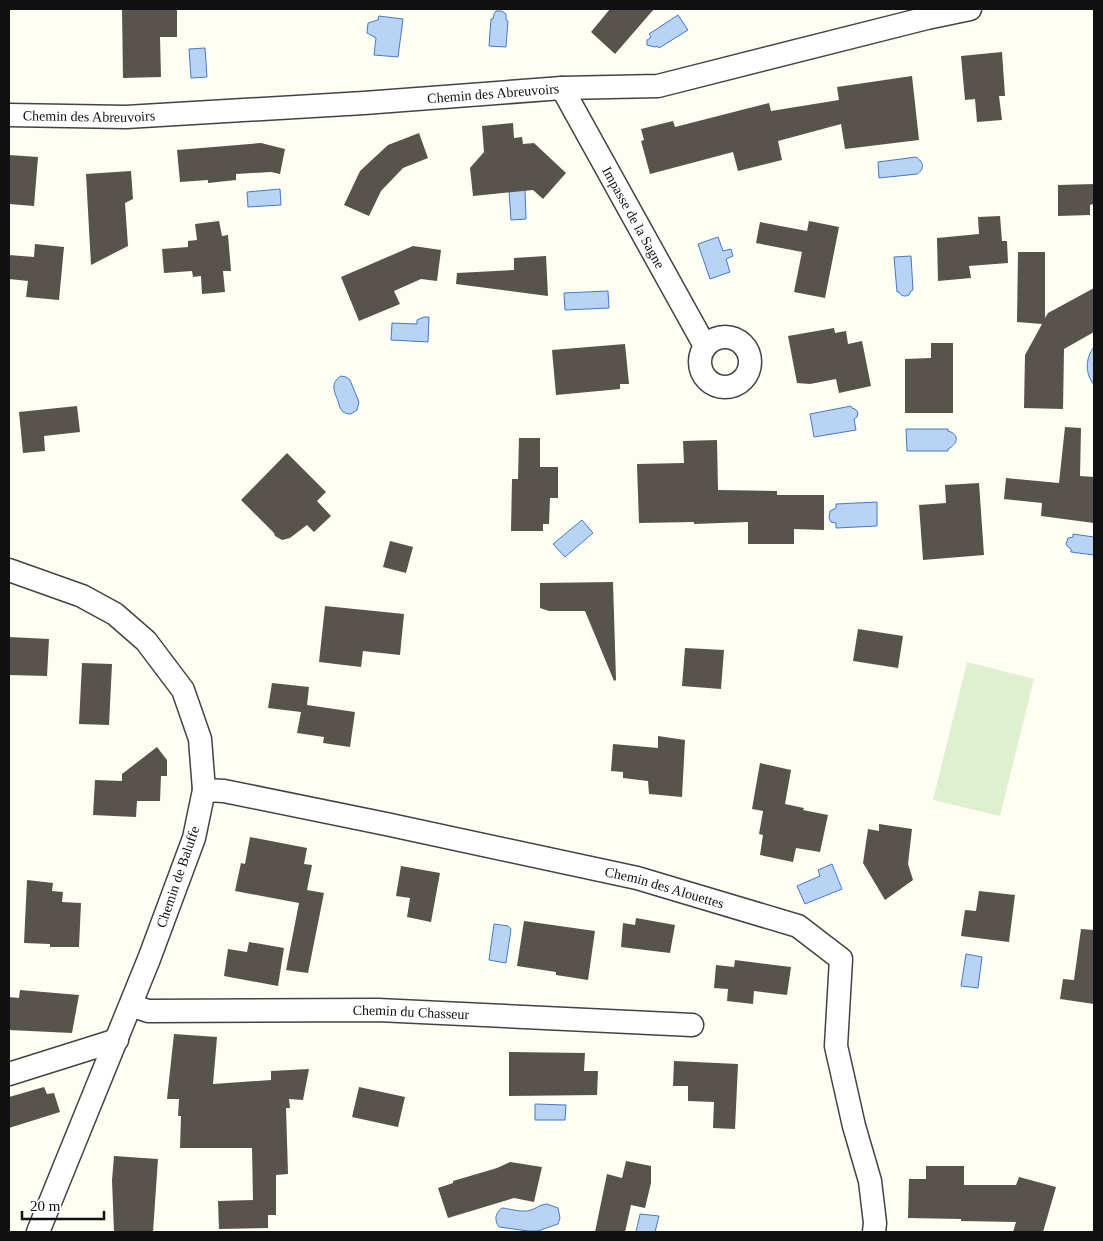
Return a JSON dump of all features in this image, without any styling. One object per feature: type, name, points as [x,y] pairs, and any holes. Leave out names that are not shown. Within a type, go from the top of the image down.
[{"type":"street","name":"Chemin des Abreuvoirs","points":[[9,115],[126,117],[364,103],[562,88],[658,86],[970,9]]},
{"type":"street","name":"Impasse de la Sagne","points":[[562,88],[705,346]]},
{"type":"street","name":"Chemin de Baluffe","points":[[9,570],[82,596],[115,614],[146,641],[184,690],[200,739],[204,790],[194,838],[131,1005],[38,1232]]},
{"type":"street","name":"Chemin des Alouettes","points":[[204,790],[224,791],[377,822],[637,878],[798,926],[841,959],[836,1046],[854,1126],[870,1181],[875,1223],[874,1232]]},
{"type":"street","name":"Chemin du Chasseur","points":[[131,1005],[148,1011],[378,1010],[692,1025]]},
{"type":"street","points":[[9,1074],[117,1040]]},
{"type":"green space","points":[[967,662],[1034,679],[1000,816],[933,800]]},
{"type":"water","points":[[496,11],[502,11],[506,14],[506,20],[508,21],[506,47],[489,46],[491,19],[493,19]]},
{"type":"water","points":[[678,15],[688,30],[659,48],[647,45],[647,40],[651,37],[649,34]]},
{"type":"water","points":[[379,16],[403,19],[398,57],[374,55],[376,38],[367,33],[368,23],[378,20]]},
{"type":"water","points":[[205,48],[207,77],[191,78],[189,49]]},
{"type":"water","points":[[916,157],[923,166],[917,174],[879,178],[878,162]]},
{"type":"water","points":[[280,189],[281,205],[248,207],[247,192]]},
{"type":"water","points":[[525,190],[526,219],[511,220],[509,191]]},
{"type":"water","points":[[718,237],[723,251],[731,249],[733,256],[726,259],[730,272],[710,279],[698,244]]},
{"type":"water","points":[[911,256],[913,290],[909,295],[903,296],[897,292],[894,257]]},
{"type":"water","points":[[608,291],[609,308],[565,310],[564,293]]},
{"type":"water","points":[[429,317],[428,342],[391,340],[392,323],[417,324],[417,320]]},
{"type":"water","points":[[1094,347],[1094,385],[1089,376],[1087,366],[1089,356]]},
{"type":"water","points":[[341,376],[350,380],[359,402],[357,410],[351,414],[342,411],[334,391],[335,381]]},
{"type":"water","points":[[851,406],[858,412],[857,417],[854,419],[856,430],[814,437],[810,414]]},
{"type":"water","points":[[906,429],[948,429],[956,437],[956,442],[948,451],[907,451]]},
{"type":"water","points":[[877,502],[877,526],[836,528],[836,523],[831,522],[829,518],[830,511],[836,508],[836,504]]},
{"type":"water","points":[[582,520],[593,533],[565,557],[553,544]]},
{"type":"water","points":[[1073,534],[1094,537],[1094,555],[1071,552],[1071,549],[1066,544],[1068,538],[1073,537]]},
{"type":"water","points":[[832,864],[842,889],[805,904],[797,886],[820,876],[818,870]]},
{"type":"water","points":[[494,924],[508,926],[511,929],[506,963],[489,960]]},
{"type":"water","points":[[966,954],[982,957],[978,988],[961,986]]},
{"type":"water","points":[[535,1104],[566,1105],[565,1120],[535,1120]]},
{"type":"water","points":[[547,1204],[558,1208],[560,1218],[558,1224],[538,1231],[528,1231],[499,1227],[496,1222],[497,1214],[502,1208],[528,1211]]},
{"type":"water","points":[[640,1214],[659,1216],[655,1232],[636,1232]]},
{"type":"building","points":[[122,9],[177,9],[177,37],[160,37],[161,77],[123,78]]},
{"type":"building","points":[[610,9],[654,9],[615,54],[591,32]]},
{"type":"building","points":[[1002,52],[1005,96],[999,96],[1002,120],[977,122],[975,99],[965,100],[961,56]]},
{"type":"building","points":[[912,76],[919,140],[845,149],[841,124],[778,141],[782,160],[738,171],[733,152],[650,174],[641,141],[644,140],[641,129],[673,121],[675,127],[769,103],[771,111],[839,100],[837,87]]},
{"type":"building","points":[[513,123],[514,138],[522,137],[523,144],[534,143],[566,173],[543,199],[533,190],[473,196],[470,168],[484,152],[482,126]]},
{"type":"building","points":[[419,133],[428,158],[403,168],[381,191],[369,216],[344,205],[360,171],[388,145]]},
{"type":"building","points":[[261,143],[285,149],[280,174],[271,172],[236,174],[236,180],[208,183],[208,180],[180,182],[177,150]]},
{"type":"building","points":[[9,155],[38,157],[34,206],[9,204]]},
{"type":"building","points":[[131,171],[133,199],[125,203],[128,246],[91,265],[86,174]]},
{"type":"building","points":[[1094,184],[1094,204],[1090,205],[1090,215],[1058,216],[1058,185]]},
{"type":"building","points":[[1000,216],[1002,241],[1007,241],[1008,263],[969,266],[971,278],[938,281],[937,238],[979,234],[978,217]]},
{"type":"building","points":[[219,221],[222,236],[228,235],[231,271],[223,271],[225,292],[202,294],[201,276],[193,277],[192,271],[164,273],[162,249],[188,247],[188,241],[197,240],[195,224]]},
{"type":"building","points":[[809,221],[839,227],[825,298],[794,292],[802,252],[756,243],[760,222],[807,231]]},
{"type":"building","points":[[35,244],[64,247],[59,300],[26,297],[28,281],[9,279],[9,255],[34,257]]},
{"type":"building","points":[[413,246],[441,250],[437,281],[421,279],[394,291],[400,304],[359,321],[341,277]]},
{"type":"building","points":[[1018,252],[1045,252],[1045,318],[1048,313],[1094,288],[1094,332],[1064,349],[1063,409],[1024,408],[1025,355],[1042,324],[1017,322]]},
{"type":"building","points":[[546,256],[548,296],[456,284],[457,273],[514,270],[514,258]]},
{"type":"building","points":[[834,328],[835,333],[846,331],[848,344],[862,341],[871,386],[839,393],[836,379],[810,384],[797,383],[788,336]]},
{"type":"building","points":[[931,343],[953,343],[953,413],[905,413],[905,359],[931,358]]},
{"type":"building","points":[[625,344],[629,384],[620,384],[620,389],[556,395],[552,350]]},
{"type":"building","points":[[77,406],[80,432],[44,436],[45,451],[23,453],[19,412]]},
{"type":"building","points":[[1065,427],[1081,428],[1080,476],[1094,477],[1094,523],[1041,516],[1042,503],[1004,499],[1006,478],[1059,483]]},
{"type":"building","points":[[519,438],[540,438],[540,467],[558,467],[558,498],[550,498],[549,524],[543,524],[543,531],[511,531],[512,479],[518,479]]},
{"type":"building","points":[[717,440],[718,490],[777,491],[777,495],[824,495],[824,530],[794,529],[794,544],[748,544],[748,522],[694,524],[694,522],[639,523],[637,464],[684,463],[683,441]]},
{"type":"building","points":[[287,453],[326,492],[317,501],[331,516],[314,532],[307,525],[290,538],[282,540],[275,536],[241,500]]},
{"type":"building","points":[[979,483],[984,555],[923,560],[919,505],[946,503],[945,485]]},
{"type":"building","points":[[390,541],[413,547],[406,573],[383,567]]},
{"type":"building","points":[[613,582],[616,680],[614,681],[585,611],[549,611],[540,608],[540,583]]},
{"type":"building","points":[[325,606],[404,614],[400,655],[363,651],[361,667],[319,662]]},
{"type":"building","points":[[858,629],[903,636],[898,668],[853,661]]},
{"type":"building","points":[[9,637],[49,639],[47,676],[9,675]]},
{"type":"building","points":[[685,648],[724,650],[721,689],[682,686]]},
{"type":"building","points":[[82,663],[112,664],[109,725],[79,724]]},
{"type":"building","points":[[272,683],[309,687],[307,705],[355,712],[350,747],[323,743],[324,737],[297,733],[301,712],[268,708]]},
{"type":"building","points":[[658,736],[685,740],[682,797],[649,794],[648,781],[623,778],[623,772],[611,771],[613,744],[658,748]]},
{"type":"building","points":[[157,747],[167,760],[167,776],[161,776],[160,801],[137,801],[136,817],[93,815],[95,780],[122,781],[122,774]]},
{"type":"building","points":[[760,763],[791,770],[785,804],[828,815],[820,852],[796,848],[793,862],[760,855],[763,835],[759,834],[763,811],[752,809]]},
{"type":"building","points":[[879,824],[912,829],[908,864],[913,880],[885,900],[863,863],[868,829],[879,831]]},
{"type":"building","points":[[250,837],[307,848],[304,864],[312,865],[307,890],[324,893],[308,973],[286,970],[299,903],[235,891],[241,863],[245,864]]},
{"type":"building","points":[[401,866],[440,873],[431,922],[407,917],[410,898],[396,896]]},
{"type":"building","points":[[27,880],[53,883],[52,891],[63,892],[62,902],[81,903],[79,947],[50,947],[50,944],[24,943]]},
{"type":"building","points":[[979,891],[1015,895],[1009,942],[961,936],[965,910],[976,911]]},
{"type":"building","points":[[636,918],[675,925],[670,953],[621,947],[623,923],[635,925]]},
{"type":"building","points":[[524,921],[595,931],[588,980],[556,975],[556,972],[517,966]]},
{"type":"building","points":[[1081,929],[1094,930],[1094,1004],[1060,999],[1063,979],[1074,980]]},
{"type":"building","points":[[249,942],[284,948],[278,986],[224,976],[228,949],[247,952]]},
{"type":"building","points":[[735,960],[791,967],[787,995],[754,991],[753,1004],[727,1001],[728,989],[714,988],[716,965],[734,967]]},
{"type":"building","points":[[20,990],[79,995],[72,1033],[9,1030],[9,997],[19,998]]},
{"type":"building","points":[[174,1034],[217,1037],[213,1084],[271,1080],[271,1071],[309,1069],[303,1100],[289,1099],[290,1108],[286,1108],[288,1174],[276,1175],[276,1215],[268,1215],[268,1228],[219,1229],[218,1201],[253,1200],[252,1148],[180,1148],[181,1116],[178,1116],[179,1099],[167,1099]]},
{"type":"building","points":[[509,1052],[585,1053],[584,1071],[598,1071],[597,1095],[509,1096]]},
{"type":"building","points":[[674,1061],[738,1064],[735,1129],[713,1128],[714,1102],[688,1101],[688,1086],[673,1086]]},
{"type":"building","points":[[44,1087],[47,1094],[54,1093],[60,1112],[9,1128],[9,1097]]},
{"type":"building","points":[[359,1087],[405,1097],[398,1127],[352,1117]]},
{"type":"building","points":[[114,1156],[158,1159],[153,1232],[114,1232],[112,1180]]},
{"type":"building","points":[[626,1161],[651,1166],[651,1183],[645,1208],[631,1205],[625,1232],[595,1232],[607,1174],[622,1178]]},
{"type":"building","points":[[510,1162],[542,1167],[534,1202],[514,1198],[448,1218],[438,1188]]},
{"type":"building","points":[[926,1166],[964,1166],[964,1185],[1016,1185],[1019,1177],[1056,1187],[1043,1232],[1013,1232],[1016,1222],[908,1218],[909,1179],[926,1179]]}]
